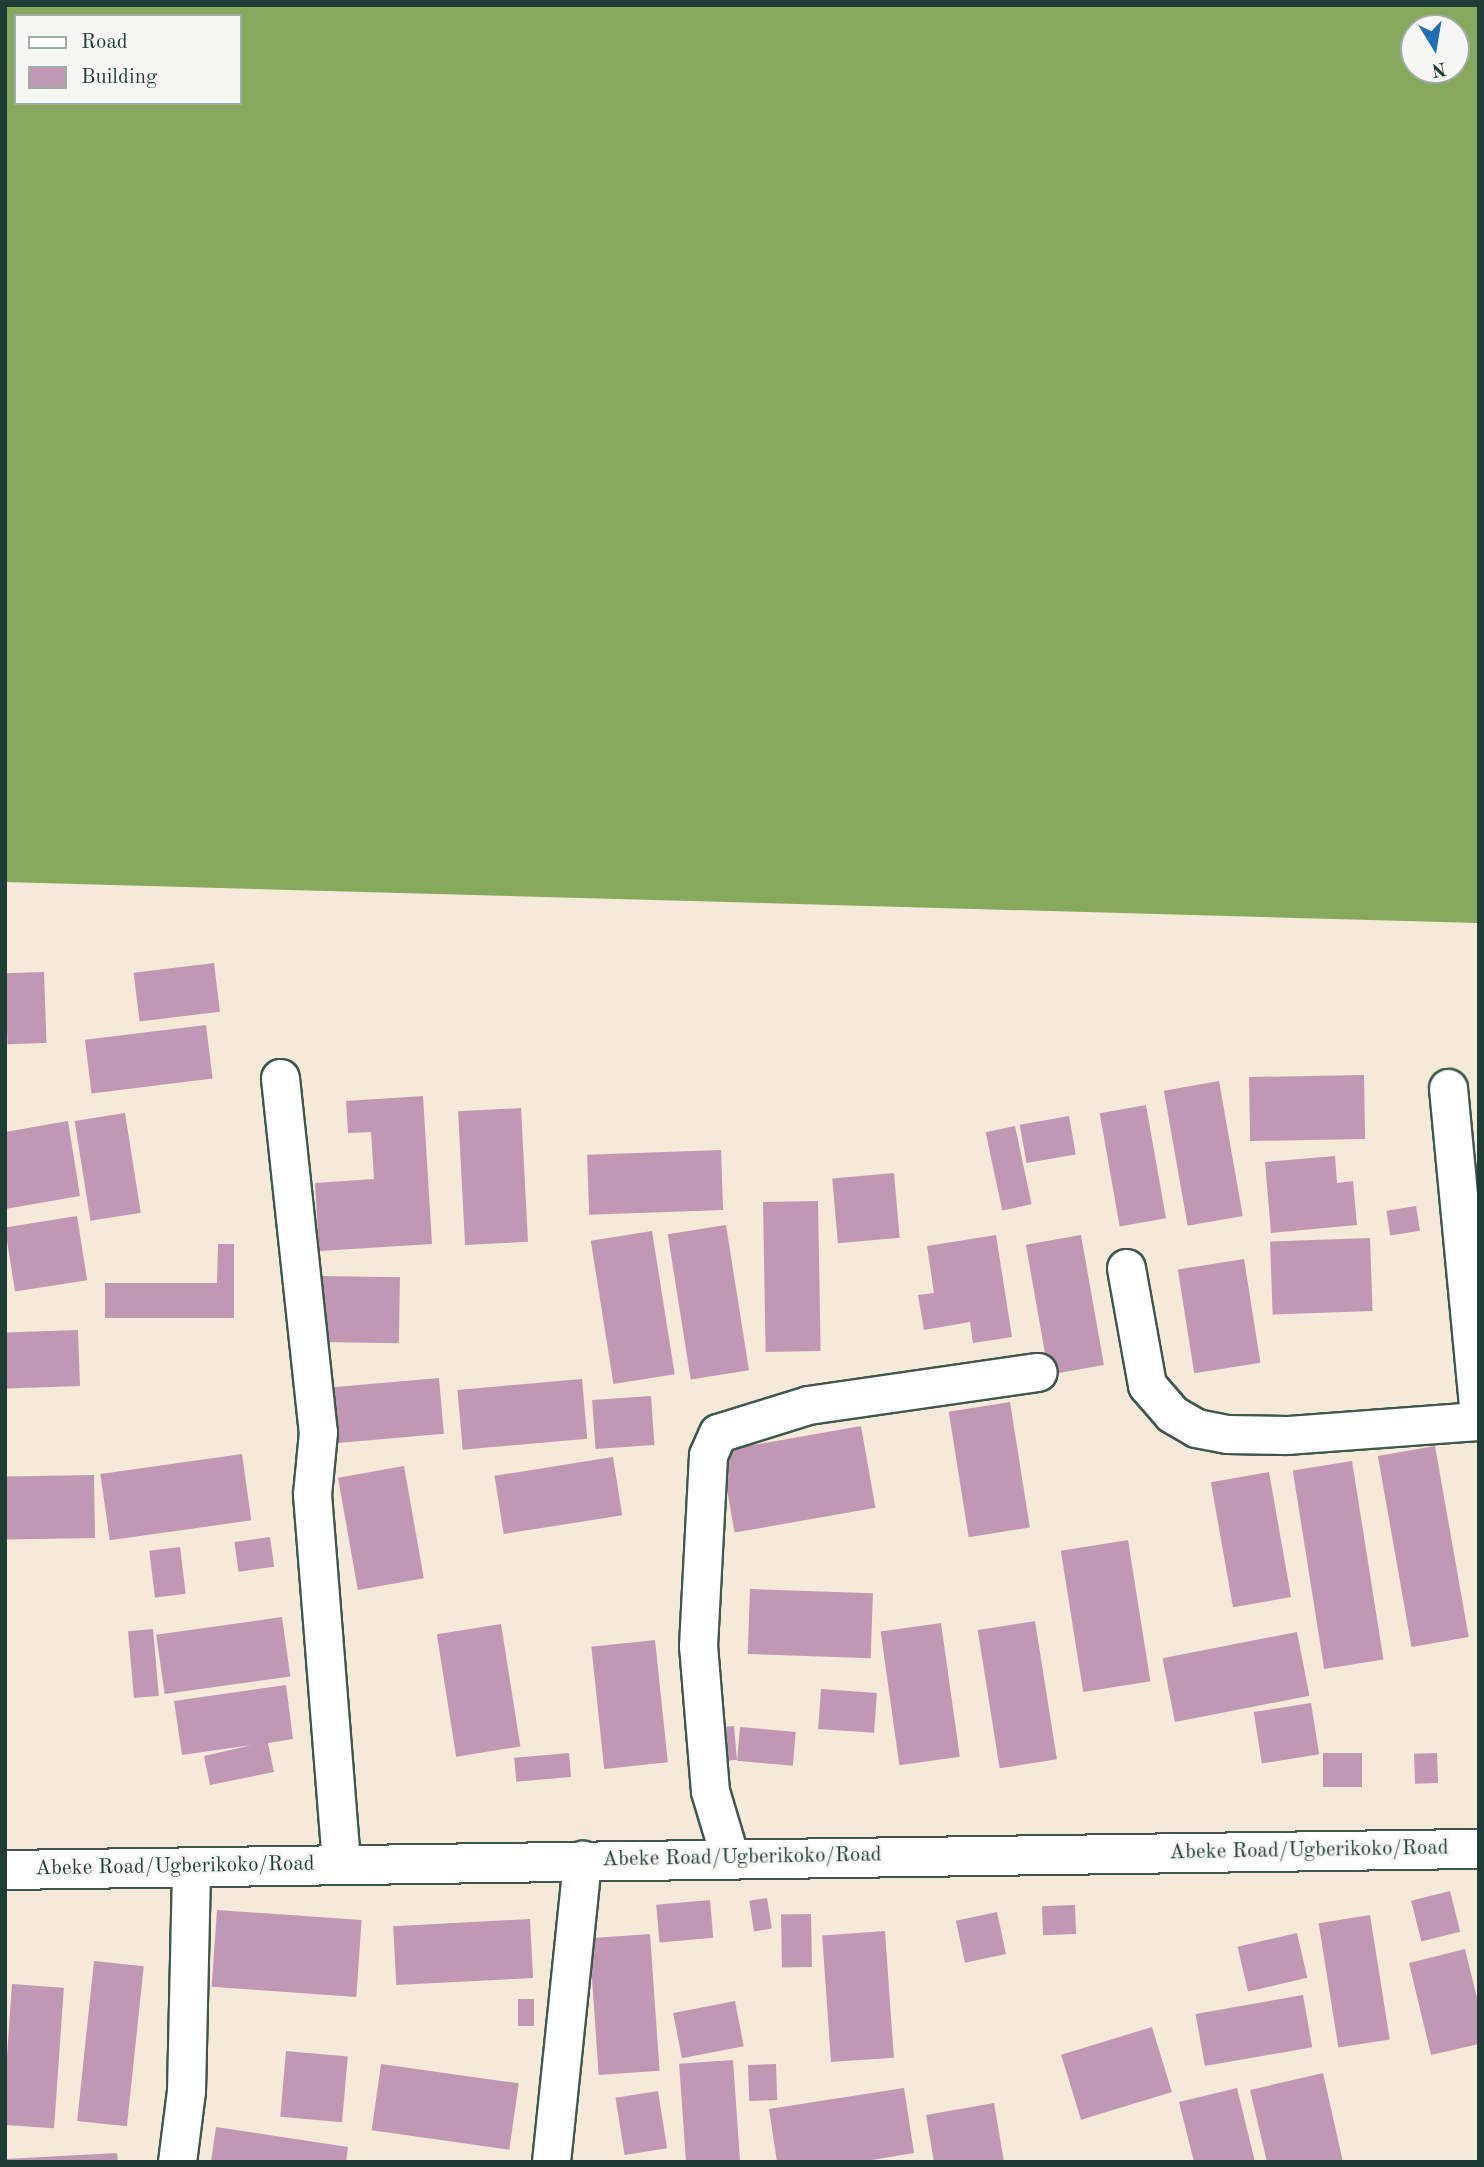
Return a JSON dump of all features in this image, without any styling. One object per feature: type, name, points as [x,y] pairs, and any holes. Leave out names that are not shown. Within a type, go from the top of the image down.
[{"type":"street","points":[[280,1079],[318,1432],[312,1494],[341,1864]]},
{"type":"street","points":[[1448,1088],[1479,1414]]},
{"type":"street","points":[[1126,1268],[1147,1385],[1172,1414],[1196,1428],[1227,1434],[1287,1434],[1479,1421]]},
{"type":"street","points":[[730,1858],[710,1791],[698,1646],[708,1455],[718,1433],[808,1405],[1038,1372]]},
{"type":"street","name":"Abeke Road/Ugberikoko/Road","points":[[5,1870],[1479,1849]]},
{"type":"street","points":[[551,2162],[582,1860]]},
{"type":"street","points":[[177,2162],[186,2091],[191,1867]]},
{"type":"green space","points":[[5,5],[1479,5],[1479,923],[5,882]]},
{"type":"building","points":[[214,963],[220,1012],[140,1022],[134,973]]},
{"type":"building","points":[[44,972],[46,1043],[8,1044],[5,973]]},
{"type":"building","points":[[206,1025],[213,1079],[91,1093],[85,1040]]},
{"type":"building","points":[[1364,1075],[1365,1139],[1250,1141],[1249,1077]]},
{"type":"building","points":[[1219,1081],[1243,1216],[1188,1226],[1164,1091]]},
{"type":"building","points":[[423,1096],[432,1244],[319,1251],[315,1183],[374,1179],[371,1132],[348,1133],[346,1101]]},
{"type":"building","points":[[1146,1105],[1166,1218],[1120,1226],[1100,1113]]},
{"type":"building","points":[[521,1108],[528,1242],[465,1245],[458,1111]]},
{"type":"building","points":[[125,1113],[141,1213],[90,1221],[75,1121]]},
{"type":"building","points":[[1069,1116],[1076,1154],[1027,1163],[1020,1125]]},
{"type":"building","points":[[68,1121],[80,1196],[5,1209],[5,1132]]},
{"type":"building","points":[[1015,1126],[1032,1204],[1002,1210],[986,1132]]},
{"type":"building","points":[[721,1150],[723,1210],[589,1215],[587,1155]]},
{"type":"building","points":[[1335,1156],[1337,1183],[1353,1181],[1357,1225],[1271,1233],[1265,1162]]},
{"type":"building","points":[[894,1173],[900,1238],[838,1243],[832,1178]]},
{"type":"building","points":[[818,1201],[821,1351],[766,1352],[763,1202]]},
{"type":"building","points":[[1416,1206],[1420,1231],[1390,1235],[1386,1211]]},
{"type":"building","points":[[77,1216],[87,1280],[15,1292],[5,1227]]},
{"type":"building","points":[[726,1225],[749,1370],[691,1379],[668,1234]]},
{"type":"building","points":[[652,1231],[675,1374],[613,1384],[591,1241]]},
{"type":"building","points":[[996,1235],[1012,1337],[973,1343],[970,1322],[924,1330],[918,1295],[934,1293],[927,1246]]},
{"type":"building","points":[[1081,1235],[1104,1365],[1049,1375],[1026,1245]]},
{"type":"building","points":[[1370,1238],[1373,1311],[1273,1314],[1270,1241]]},
{"type":"building","points":[[218,1244],[234,1244],[234,1318],[105,1318],[105,1283],[217,1283]]},
{"type":"building","points":[[1244,1259],[1260,1363],[1194,1373],[1178,1269]]},
{"type":"building","points":[[322,1276],[400,1277],[399,1343],[321,1342]]},
{"type":"building","points":[[78,1330],[80,1386],[7,1389],[5,1333]]},
{"type":"building","points":[[439,1378],[444,1434],[326,1444],[321,1388]]},
{"type":"building","points":[[582,1379],[587,1439],[463,1450],[457,1390]]},
{"type":"building","points":[[651,1396],[654,1445],[596,1449],[592,1400]]},
{"type":"building","points":[[1010,1402],[1030,1527],[969,1537],[949,1412]]},
{"type":"building","points":[[861,1426],[875,1508],[735,1533],[720,1451]]},
{"type":"building","points":[[1435,1446],[1469,1637],[1412,1647],[1378,1456]]},
{"type":"building","points":[[242,1454],[251,1520],[110,1540],[100,1474]]},
{"type":"building","points":[[613,1457],[622,1515],[504,1534],[494,1476]]},
{"type":"building","points":[[1352,1461],[1383,1660],[1324,1669],[1293,1470]]},
{"type":"building","points":[[404,1466],[424,1578],[358,1590],[338,1478]]},
{"type":"building","points":[[1269,1472],[1291,1597],[1233,1607],[1211,1482]]},
{"type":"building","points":[[94,1475],[95,1538],[6,1540],[5,1477]]},
{"type":"building","points":[[270,1537],[274,1567],[239,1572],[234,1542]]},
{"type":"building","points":[[1128,1540],[1150,1681],[1083,1692],[1061,1551]]},
{"type":"building","points":[[180,1547],[186,1594],[155,1597],[149,1551]]},
{"type":"building","points":[[750,1589],[873,1593],[871,1658],[748,1654]]},
{"type":"building","points":[[282,1617],[290,1676],[165,1694],[156,1635]]},
{"type":"building","points":[[1035,1621],[1057,1759],[1000,1768],[978,1630]]},
{"type":"building","points":[[941,1623],[960,1757],[899,1765],[881,1631]]},
{"type":"building","points":[[501,1624],[520,1746],[456,1757],[437,1634]]},
{"type":"building","points":[[153,1629],[159,1696],[134,1698],[128,1631]]},
{"type":"building","points":[[1297,1632],[1309,1696],[1175,1722],[1163,1658]]},
{"type":"building","points":[[655,1640],[668,1762],[604,1769],[591,1647]]},
{"type":"building","points":[[286,1685],[293,1739],[268,1743],[274,1772],[210,1785],[204,1756],[252,1745],[182,1755],[174,1701]]},
{"type":"building","points":[[821,1689],[877,1693],[874,1733],[818,1729]]},
{"type":"building","points":[[1311,1703],[1319,1754],[1262,1763],[1254,1712]]},
{"type":"building","points":[[734,1726],[737,1760],[716,1762],[713,1728]]},
{"type":"building","points":[[740,1727],[796,1732],[793,1766],[737,1761]]},
{"type":"building","points":[[569,1753],[571,1777],[516,1782],[514,1758]]},
{"type":"building","points":[[1323,1753],[1362,1753],[1362,1787],[1323,1787]]},
{"type":"building","points":[[1437,1753],[1438,1783],[1415,1784],[1414,1754]]},
{"type":"building","points":[[1450,1891],[1460,1932],[1421,1941],[1411,1901]]},
{"type":"building","points":[[767,1898],[772,1929],[754,1931],[749,1901]]},
{"type":"building","points":[[710,1900],[713,1938],[660,1943],[656,1905]]},
{"type":"building","points":[[1075,1905],[1076,1934],[1043,1935],[1042,1906]]},
{"type":"building","points":[[217,1910],[362,1920],[356,1997],[212,1987]]},
{"type":"building","points":[[997,1912],[1006,1954],[965,1963],[956,1921]]},
{"type":"building","points":[[811,1914],[812,1967],[782,1968],[781,1915]]},
{"type":"building","points":[[1370,1915],[1390,2039],[1338,2048],[1319,1923]]},
{"type":"building","points":[[530,1919],[533,1978],[396,1985],[393,1926]]},
{"type":"building","points":[[885,1931],[894,2058],[831,2062],[822,1935]]},
{"type":"building","points":[[1297,1933],[1307,1978],[1248,1992],[1238,1947]]},
{"type":"building","points":[[650,1934],[660,2071],[599,2075],[589,1938]]},
{"type":"building","points":[[1465,1949],[1479,2006],[1479,2044],[1431,2055],[1409,1963]]},
{"type":"building","points":[[94,1961],[144,1966],[127,2126],[77,2121]]},
{"type":"building","points":[[12,1984],[64,1988],[54,2128],[5,2125]]},
{"type":"building","points":[[1303,1995],[1312,2047],[1205,2066],[1196,2014]]},
{"type":"building","points":[[518,1999],[534,1999],[534,2026],[518,2026]]},
{"type":"building","points":[[735,2001],[744,2046],[682,2058],[673,2013]]},
{"type":"building","points":[[1152,2027],[1172,2092],[1081,2120],[1061,2055]]},
{"type":"building","points":[[286,2051],[348,2056],[342,2122],[280,2117]]},
{"type":"building","points":[[733,2060],[740,2162],[686,2162],[679,2064]]},
{"type":"building","points":[[381,2064],[519,2083],[509,2150],[372,2130]]},
{"type":"building","points":[[776,2064],[777,2100],[749,2101],[748,2065]]},
{"type":"building","points":[[1323,2073],[1343,2162],[1267,2162],[1250,2090]]},
{"type":"building","points":[[904,2088],[914,2153],[860,2162],[777,2162],[769,2109]]},
{"type":"building","points":[[1237,2088],[1255,2162],[1194,2162],[1179,2102]]},
{"type":"building","points":[[658,2091],[667,2148],[625,2155],[616,2098]]},
{"type":"building","points":[[994,2103],[1004,2162],[934,2162],[926,2115]]},
{"type":"building","points":[[216,2127],[348,2147],[346,2162],[211,2162]]},
{"type":"building","points":[[117,2153],[118,2162],[5,2162],[5,2159]]}]
